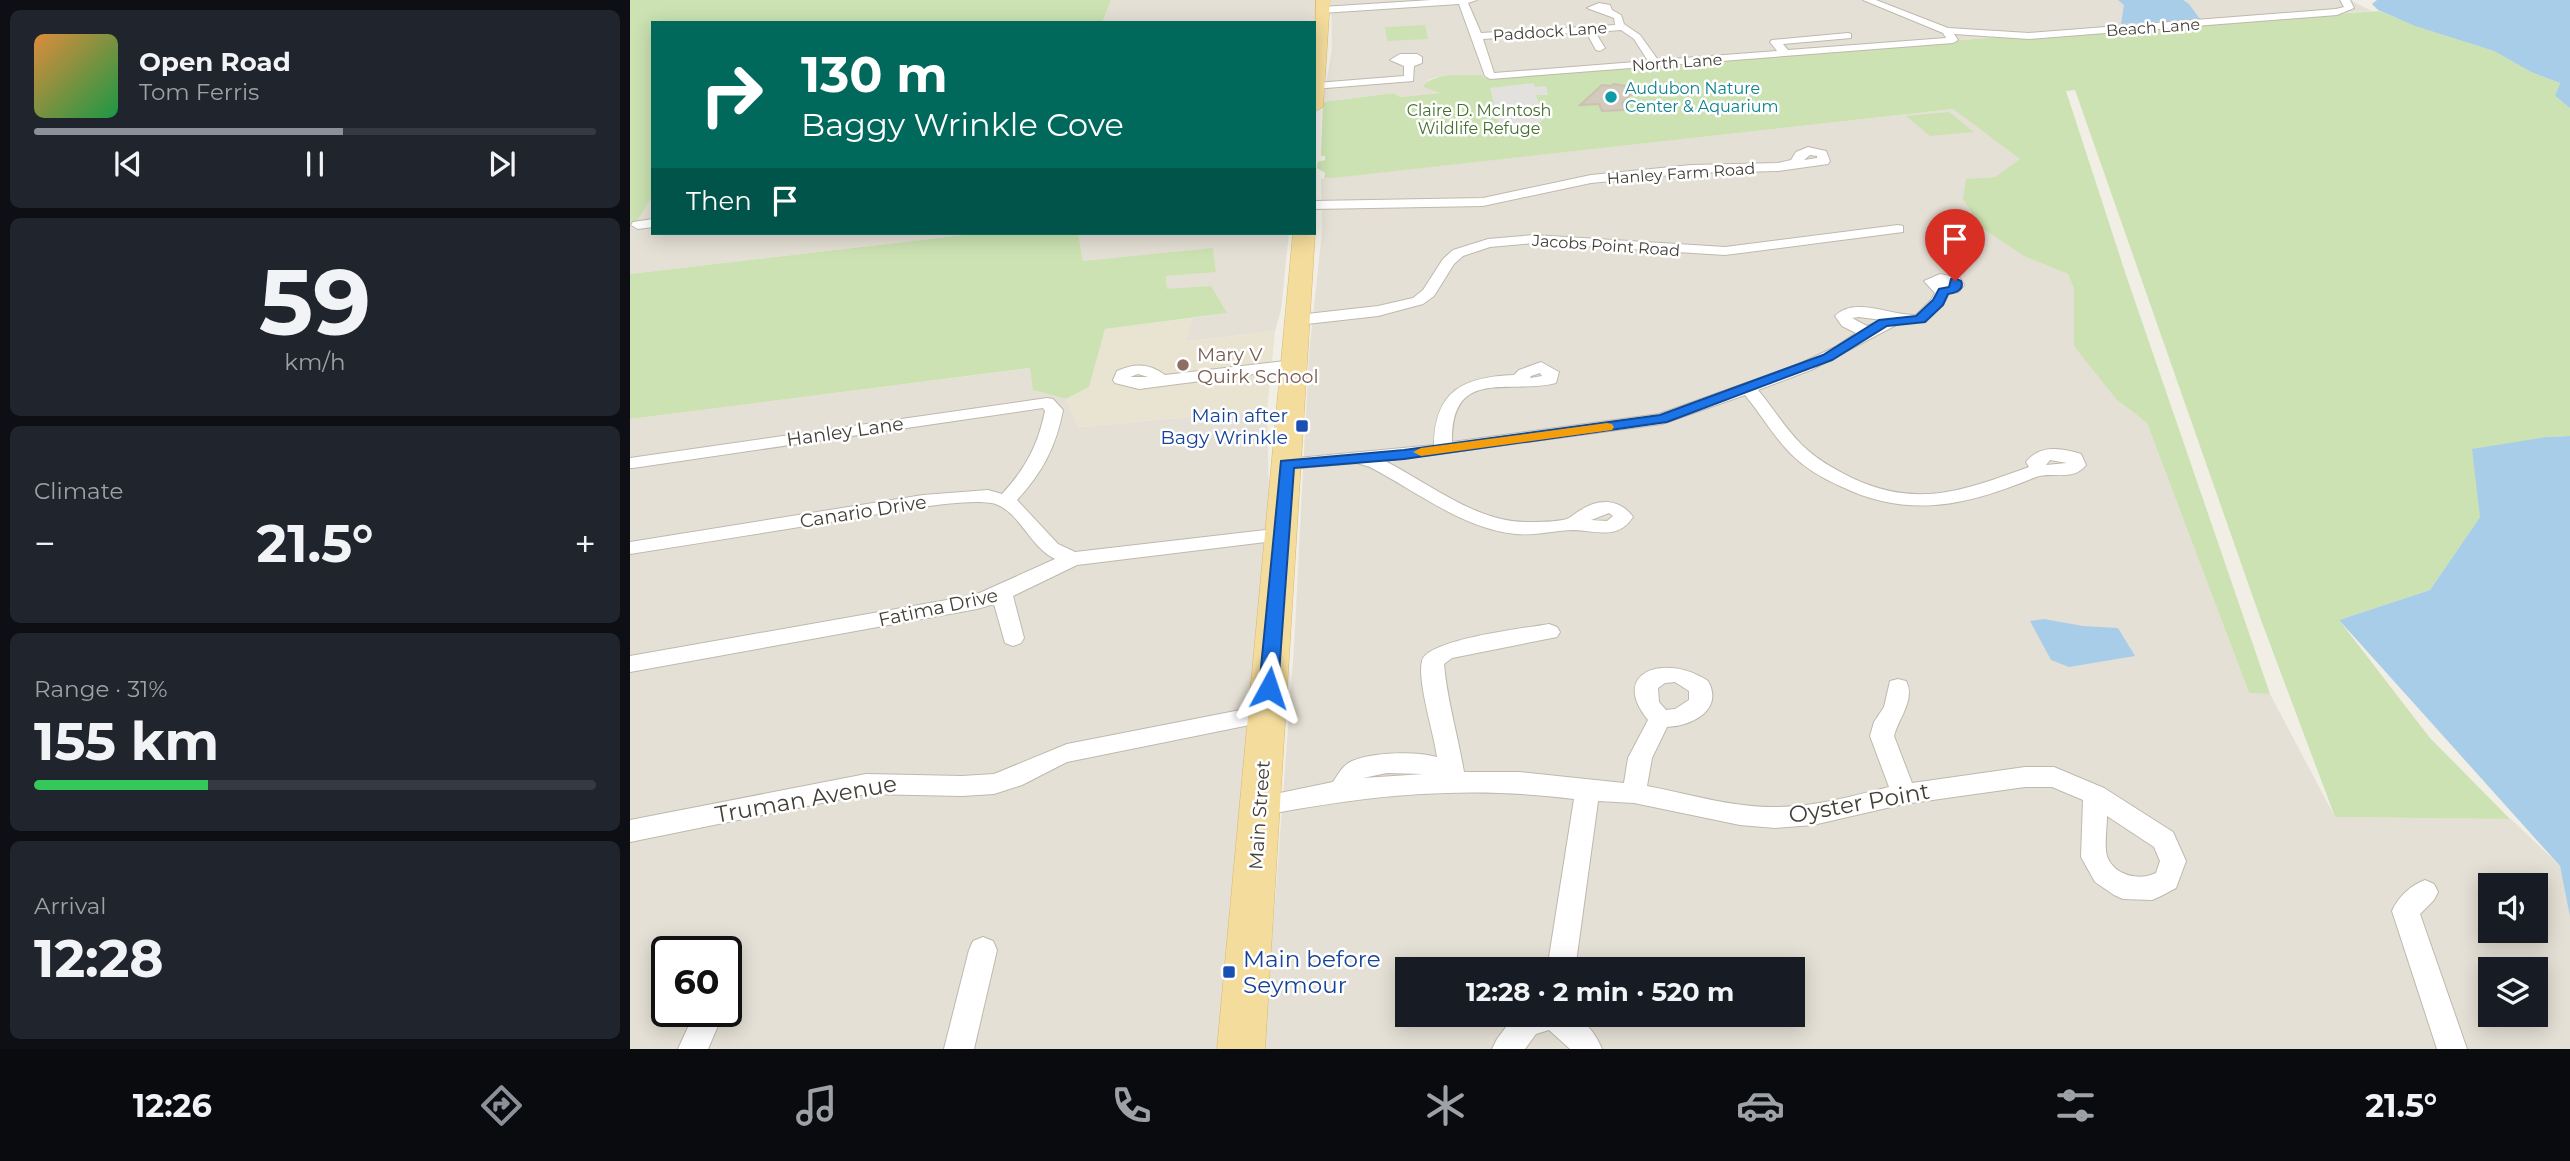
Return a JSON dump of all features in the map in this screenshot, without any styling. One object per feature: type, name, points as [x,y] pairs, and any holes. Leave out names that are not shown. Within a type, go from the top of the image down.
[{"type":"main road","points":[[1316,75],[1317,30],[1323,5]]},
{"type":"main road","name":"Main Street","points":[[1241,1049],[1294,365],[1307,235]]},
{"type":"street","points":[[1323,5],[1415,0]]},
{"type":"street","name":"North Lane","points":[[1462,0],[1490,76],[1892,45],[1945,36]]},
{"type":"street","points":[[1323,5],[1472,0]]},
{"type":"street","points":[[1870,0],[1945,36]]},
{"type":"street","name":"Beach Lane","points":[[1945,36],[2029,36],[2337,12],[2348,8],[2345,0]]},
{"type":"street","points":[[1607,11],[1617,15],[1623,27],[1637,37],[1656,64]]},
{"type":"street","name":"Paddock Lane","points":[[1477,36],[1623,27]]},
{"type":"street","points":[[1588,28],[1600,48]]},
{"type":"street","points":[[1877,34],[1892,45]]},
{"type":"street","points":[[1786,54],[1775,42],[1861,35]]},
{"type":"street","points":[[1316,75],[1409,79],[1409,64]]},
{"type":"street","name":"Hanley Farm Road","points":[[1316,205],[1358,208],[1523,203],[1567,184],[1639,173],[1759,168],[1796,163]]},
{"type":"street","name":"Hanley Farm Road","points":[[1316,227],[1358,208]]},
{"type":"street","name":"Jacobs Point Road","points":[[1298,320],[1378,311],[1418,301],[1429,293],[1448,262],[1458,254],[1488,243],[1534,239],[1725,251],[1898,229]]},
{"type":"street","points":[[1867,331],[1847,323],[1843,316],[1859,311],[1895,320],[1920,319],[1938,302],[1943,291]]},
{"type":"street","points":[[1287,464],[1443,449],[1662,419],[1828,358],[1867,331],[1895,320]]},
{"type":"street","points":[[1161,380],[1294,365]]},
{"type":"street","points":[[1443,449],[1442,420],[1451,399],[1461,390],[1473,385],[1519,380]]},
{"type":"street","points":[[1748,388],[1810,462],[1855,488],[1884,498],[1918,502],[1943,500],[1999,486],[2039,470]]},
{"type":"street","name":"Hanley Lane","points":[[632,463],[1047,403],[1054,410],[1048,443],[1042,458],[1006,501]]},
{"type":"street","points":[[1356,459],[1375,463],[1437,498],[1498,525],[1541,527],[1573,524]]},
{"type":"street","name":"Canario Drive","points":[[630,548],[946,498],[988,496],[1006,501]]},
{"type":"street","points":[[1006,501],[1019,511],[1051,549],[1073,559]]},
{"type":"street","name":"Fatima Drive","points":[[630,664],[977,602],[1002,595],[1041,572],[1073,559],[1282,534]]},
{"type":"street","points":[[1002,595],[1013,638]]},
{"type":"street","points":[[1453,782],[1445,728],[1435,690],[1433,661],[1446,652],[1549,632]]},
{"type":"street","points":[[1898,687],[1895,709],[1886,722],[1882,736],[1904,794]]},
{"type":"street","name":"Truman Avenue","points":[[630,831],[866,784],[892,781],[970,786],[997,784],[1026,774],[1065,753],[1266,714]]},
{"type":"street","points":[[1634,793],[1640,758],[1660,719]]},
{"type":"street","name":"Oyster Point","points":[[1259,806],[1341,790],[1453,782],[1519,782],[1587,791],[1634,793],[1740,815],[1775,818],[1813,815],[1904,794],[2025,777],[2054,777],[2095,795]]},
{"type":"street","points":[[1563,957],[1587,791]]},
{"type":"street","points":[[2425,892],[2405,911],[2452,1049]]},
{"type":"street","points":[[959,1049],[983,950]]},
{"type":"street","points":[[693,1049],[703,1027]]},
{"type":"street","points":[[1507,1049],[1524,1027]]},
{"type":"street","points":[[1567,1027],[1587,1049]]},
{"type":"shaded area","points":[[1111,0],[1319,0],[1316,22],[1103,21]]},
{"type":"shaded area","points":[[1331,0],[2350,0],[2372,11],[2063,32],[1486,78],[1470,77],[1482,75],[1437,77],[1428,80],[1444,93],[1400,97],[1394,93],[1323,102],[1332,49]]},
{"type":"shaded area","points":[[1533,83],[1535,87],[1546,86],[1548,95],[1536,95],[1544,119],[1535,126],[1500,129],[1490,88]]},
{"type":"shaded area","points":[[1953,109],[2021,159],[1995,177],[1967,179],[2026,257],[2068,274],[2074,289],[2075,346],[2116,399],[2147,423],[2249,693],[2270,694],[2335,817],[2511,819],[2560,866],[2570,917],[2570,1049],[1264,1049],[1294,648],[1309,353],[1322,232],[1321,179]]},
{"type":"shaded area","points":[[651,198],[651,235],[964,235],[630,274],[630,223],[637,221]]},
{"type":"shaded area","points":[[1078,235],[1289,235],[1281,310],[1275,331],[1185,342],[1192,318],[1226,313],[1167,290],[1166,276],[1083,262]]},
{"type":"shaded area","name":"Mary V Quirk School","points":[[1192,318],[1186,342],[1275,331],[1267,410],[1079,427],[1066,399],[1089,387],[1105,329]]},
{"type":"shaded area","points":[[1031,368],[1034,390],[1066,399],[1079,427],[1267,410],[1271,591],[1235,1049],[630,1049],[630,419]]},
{"type":"green space","points":[[630,0],[1111,0],[1103,21],[651,21],[651,198],[637,221],[630,223]]},
{"type":"green space","name":"Claire D. McIntosh Wildlife Refuge","points":[[2379,11],[2494,51],[2531,72],[2560,83],[2555,96],[2570,108],[2570,436],[2546,437],[2480,517],[2430,590],[2339,620],[2430,738],[2510,819],[2335,817],[2261,620],[2075,90],[2066,91],[2127,278],[2270,694],[2249,693],[2147,423],[2116,399],[2074,346],[2074,289],[2068,274],[2026,257],[1983,229],[1963,199],[1966,179],[1995,177],[2020,159],[1953,109],[1333,178],[1324,178],[1325,173],[1317,168],[1318,162],[1325,160],[1325,156],[1321,156],[1323,102],[1394,93],[1400,97],[1441,93],[1423,87],[1442,76],[1483,75],[1482,77],[1486,78],[2063,32]]},
{"type":"green space","points":[[1425,25],[1428,39],[1387,41],[1385,27]]},
{"type":"green space","points":[[1949,112],[1974,132],[1930,136],[1906,116]]},
{"type":"green space","points":[[964,235],[1078,235],[1083,261],[1213,248],[1216,272],[1166,276],[1167,289],[1211,286],[1227,313],[1105,329],[1089,387],[1066,399],[1033,390],[1030,368],[630,419],[630,274]]},
{"type":"water","points":[[2118,0],[2183,0],[2200,19],[2121,24],[2124,5]]},
{"type":"water","points":[[2377,0],[2570,0],[2570,108],[2555,96],[2560,83],[2531,72],[2494,51],[2415,26],[2378,10],[2372,4]]},
{"type":"water","points":[[2570,436],[2570,917],[2560,866],[2339,620],[2430,590],[2480,517],[2472,449],[2546,437]]},
{"type":"water","points":[[2044,619],[2083,626],[2118,628],[2135,656],[2069,667],[2051,660],[2030,621]]},
{"type":"building","name":"Audubon Nature Center & Aquarium","points":[[1602,85],[1631,87],[1628,89],[1634,91],[1622,103],[1624,110],[1602,111],[1599,104],[1580,105]]},
{"type":"slow traffic","points":[[1421,452],[1607,427]]},
{"type":"place","name":"Audubon Nature Center & Aquarium","points":[[1611,97]]},
{"type":"place","name":"Mary V Quirk School","points":[[1183,365]]},
{"type":"place","name":"Main after Bagy Wrinkle","points":[[1302,426]]},
{"type":"place","name":"Main before Seymour","points":[[1229,972]]},
{"type":"route","points":[[1269,688],[1287,464],[1404,454],[1662,419],[1828,358],[1867,331],[1884,323],[1920,319],[1938,302],[1943,291],[1953,289],[1957,285],[1955,281]]}]
